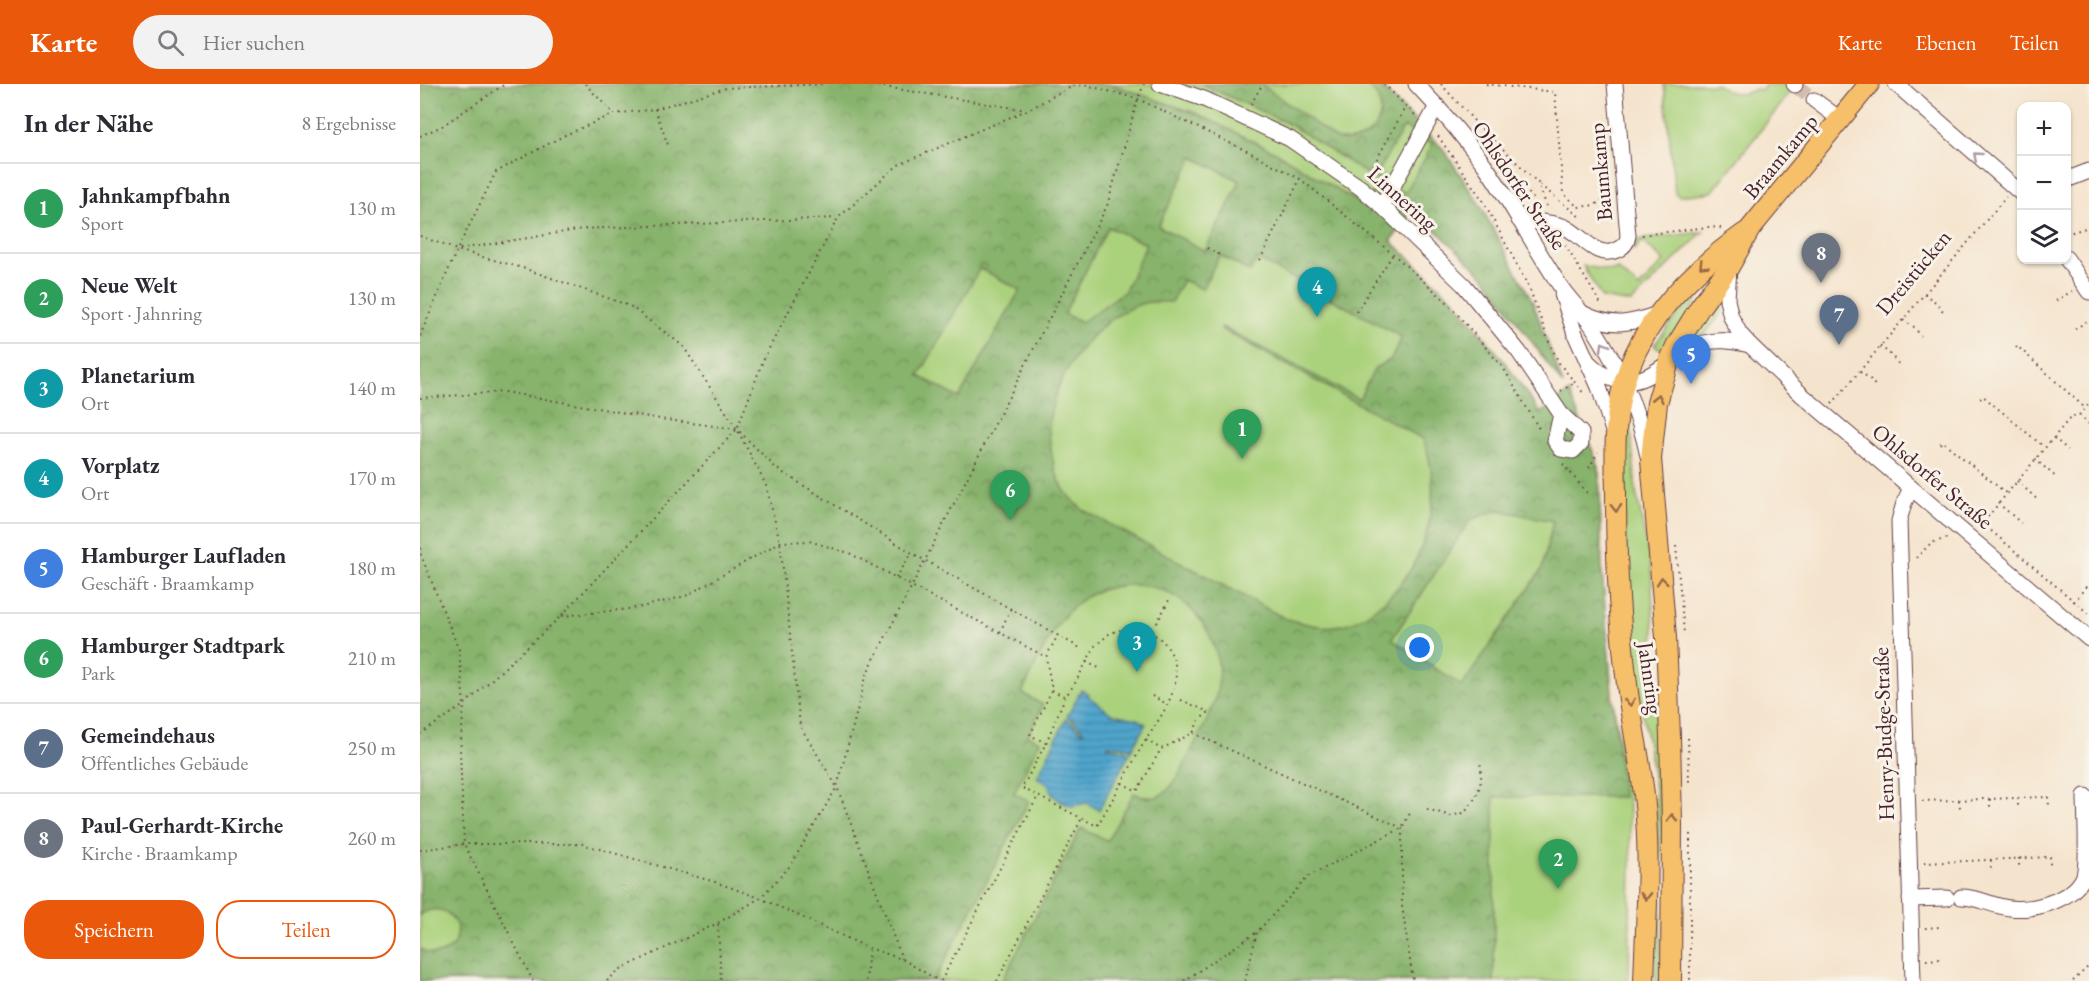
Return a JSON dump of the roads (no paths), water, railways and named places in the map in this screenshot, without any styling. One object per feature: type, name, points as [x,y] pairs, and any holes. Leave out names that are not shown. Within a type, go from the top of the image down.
[{"type":"main road","name":"Braamkamp","points":[[1657,525],[1651,473],[1654,417],[1668,365],[1685,329],[1729,267],[1750,230],[1869,84]]},
{"type":"main road","name":"Braamkamp","points":[[1624,381],[1639,347],[1660,313],[1704,263],[1750,230]]},
{"type":"main road","name":"Jahnring","points":[[1624,381],[1608,449],[1622,639],[1641,770],[1646,826],[1644,981]]},
{"type":"main road","name":"Jahnring","points":[[1657,525],[1666,638],[1670,737],[1671,981]]},
{"type":"street","name":"Linnering","points":[[1160,84],[1204,99],[1290,139],[1361,188],[1464,285],[1519,352],[1561,414]]},
{"type":"street","name":"Ohlsdorfer Straße","points":[[1416,84],[1437,106],[1484,165],[1560,287],[1592,325],[1624,381],[1641,429],[1651,473]]},
{"type":"street","name":"Baumkamp","points":[[1519,220],[1557,224],[1601,252],[1613,252],[1623,247],[1628,236],[1615,84]]},
{"type":"street","points":[[1896,84],[2017,190]]},
{"type":"street","points":[[1814,100],[1840,120]]},
{"type":"street","points":[[1382,206],[1437,106]]},
{"type":"street","points":[[2071,178],[2089,171]]},
{"type":"street","points":[[2071,264],[2089,292]]},
{"type":"street","name":"Ohlsdorfer Straße","points":[[1729,267],[1727,300],[1731,317],[1740,334],[1750,345],[1824,413],[2089,639]]},
{"type":"street","name":"Ohlsdorfer Straße","points":[[1560,287],[1575,334],[1589,363],[1611,422],[1608,449]]},
{"type":"street","points":[[1581,312],[1596,320],[1617,324],[1631,323],[1660,313]]},
{"type":"street","points":[[1589,363],[1608,377],[1624,381],[1644,378],[1668,365],[1680,354],[1705,343],[1721,340],[1750,345]]},
{"type":"street","name":"Henry-Budge-Straße","points":[[1911,488],[1899,522],[1913,981]]},
{"type":"street","points":[[1910,899],[1979,898],[2009,908],[2028,909],[2066,896],[2076,889],[2084,876],[2086,865],[2085,796]]},
{"type":"water","points":[[1081,690],[1112,714],[1137,719],[1146,724],[1131,750],[1123,746],[1108,745],[1108,747],[1130,753],[1099,810],[1087,803],[1072,806],[1061,802],[1053,795],[1048,784],[1037,777],[1066,719],[1081,732],[1083,731],[1075,721],[1067,717]]},
{"type":"tunnel","points":[[1795,85],[1814,100]]},
{"type":"place","name":"Paul-Gerhardt-Kirche","points":[[1821,283]]},
{"type":"place","name":"Vorplatz","points":[[1317,317]]},
{"type":"place","name":"Gemeindehaus","points":[[1839,345]]},
{"type":"place","name":"Hamburger Laufladen","points":[[1691,384]]},
{"type":"place","name":"Jahnkampfbahn","points":[[1242,459]]},
{"type":"place","name":"Hamburger Stadtpark","points":[[1010,520]]},
{"type":"place","name":"Planetarium","points":[[1137,672]]},
{"type":"place","name":"Neue Welt","points":[[1558,889]]}]
